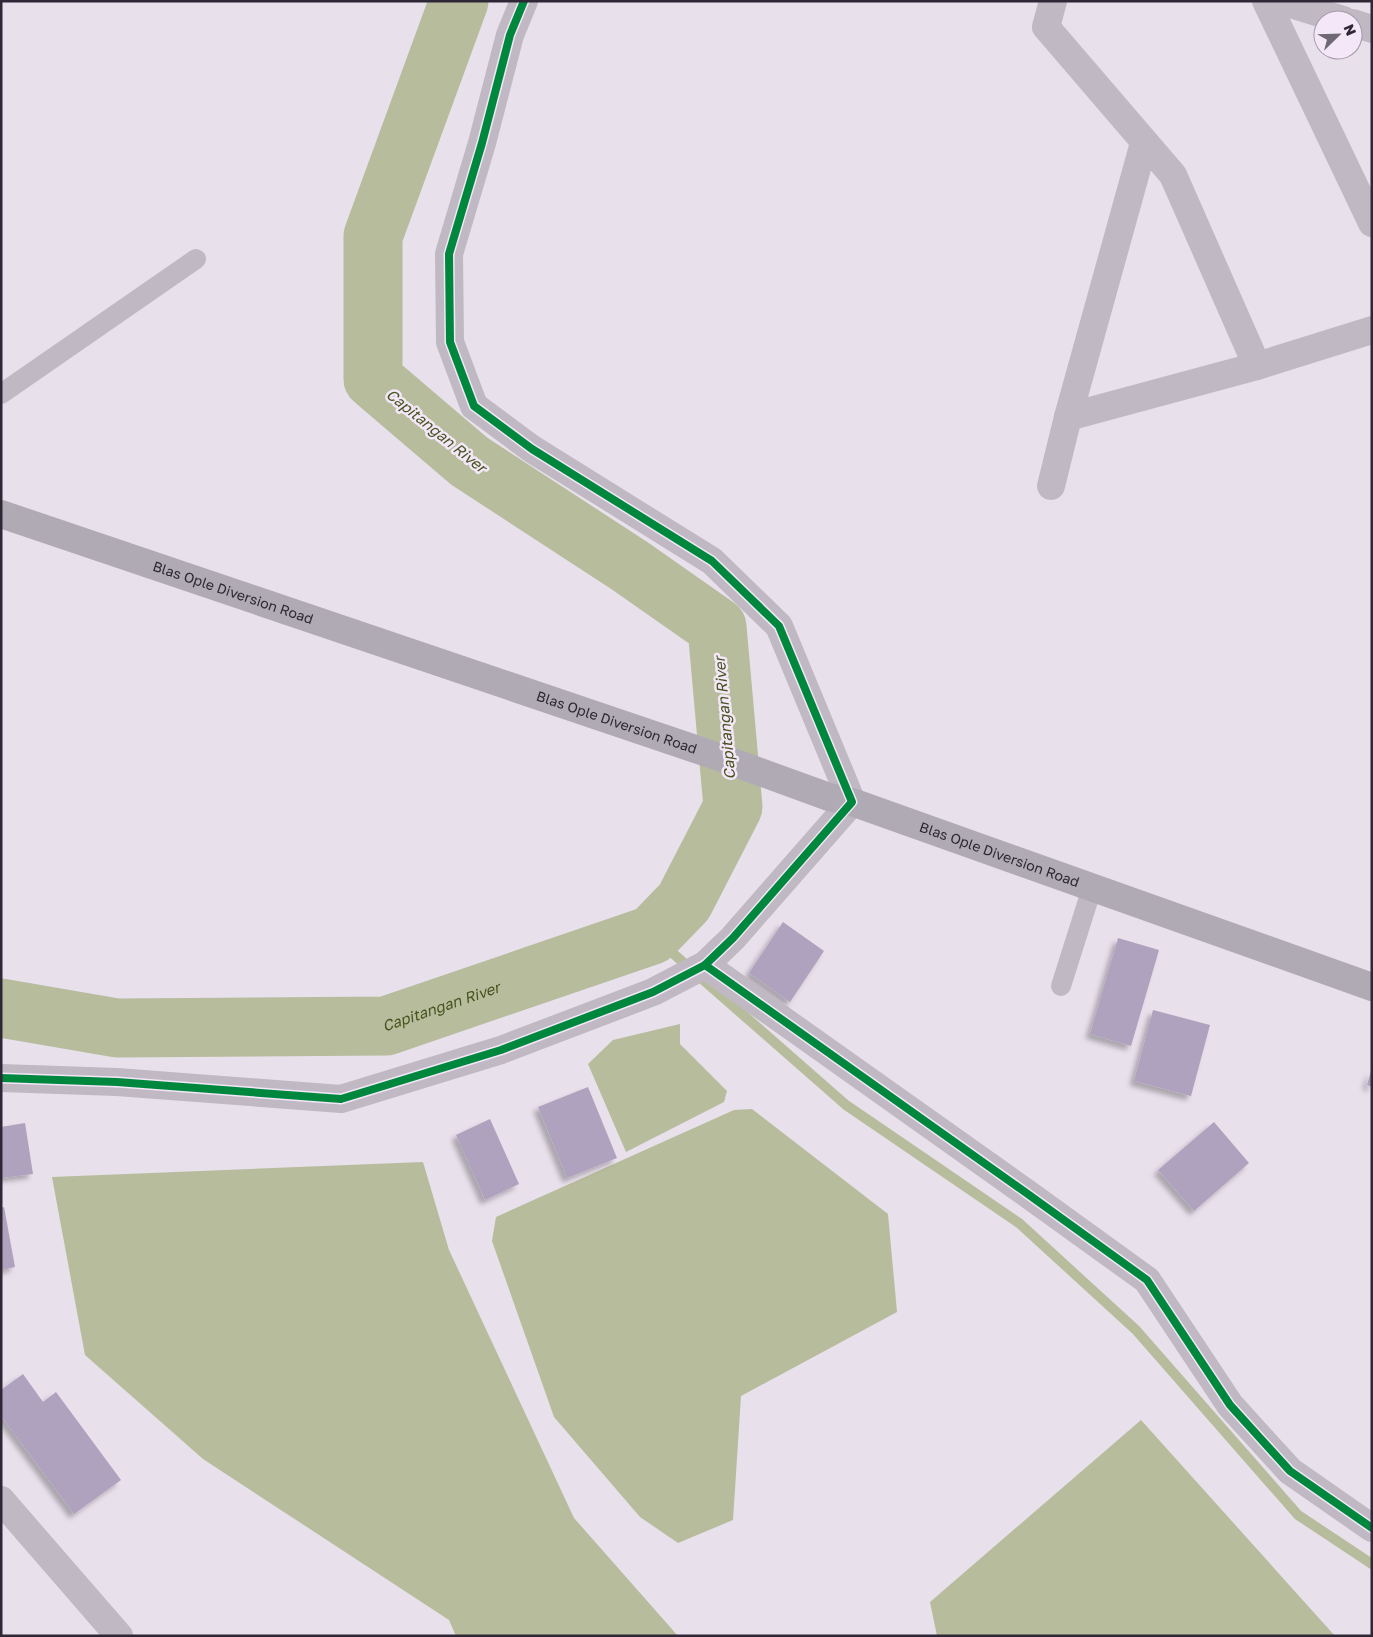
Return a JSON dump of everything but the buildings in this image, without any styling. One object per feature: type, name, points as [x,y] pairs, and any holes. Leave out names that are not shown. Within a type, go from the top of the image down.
[{"type":"main road","name":"Blas Ople Diversion Road","points":[[1,514],[841,799],[1372,987]]},
{"type":"street","points":[[1,1078],[117,1082],[341,1099],[501,1050],[653,992],[700,968],[733,938],[841,799],[779,626],[712,561],[532,449],[474,406],[450,342],[449,254],[482,143],[510,35],[524,1]]},
{"type":"street","points":[[1053,1],[1046,26],[1173,175],[1257,366]]},
{"type":"street","points":[[1266,1],[1372,223]]},
{"type":"street","points":[[1281,1],[1313,11]]},
{"type":"street","points":[[1051,486],[1144,143]]},
{"type":"street","points":[[1068,418],[1257,366],[1372,330]]},
{"type":"street","points":[[700,968],[1025,1192],[1147,1280],[1230,1405],[1290,1471],[1372,1528]]},
{"type":"street","points":[[1,1500],[119,1636]]},
{"type":"lane","points":[[1,394],[196,259]]},
{"type":"lane","points":[[1060,986],[1092,888]]},
{"type":"shaded area","points":[[680,1024],[680,1044],[727,1091],[724,1102],[626,1152],[588,1064],[613,1040]]},
{"type":"shaded area","points":[[752,1109],[888,1214],[897,1312],[741,1396],[733,1520],[678,1543],[640,1517],[554,1417],[492,1241],[496,1217],[734,1110]]},
{"type":"shaded area","points":[[423,1162],[449,1250],[574,1518],[678,1636],[456,1636],[449,1620],[203,1459],[85,1355],[52,1177]]},
{"type":"shaded area","points":[[1141,1420],[1335,1636],[937,1636],[930,1602]]},
{"type":"waterway","name":"Capitangan River","points":[[1,1008],[117,1028],[386,1026],[652,935],[684,902],[733,807],[717,627],[630,566],[469,461],[373,379],[373,236],[459,1]]},
{"type":"waterway","points":[[652,935],[846,1105],[1019,1223],[1136,1330],[1298,1515],[1372,1564]]},
{"type":"cycle path","points":[[1,1078],[117,1082],[341,1099],[501,1050],[653,992],[705,965],[733,938],[852,802],[779,626],[712,561],[532,449],[474,406],[450,342],[449,254],[482,143],[510,35],[524,1]]},
{"type":"cycle path","points":[[705,965],[1147,1280],[1230,1405],[1290,1471],[1372,1528]]}]
